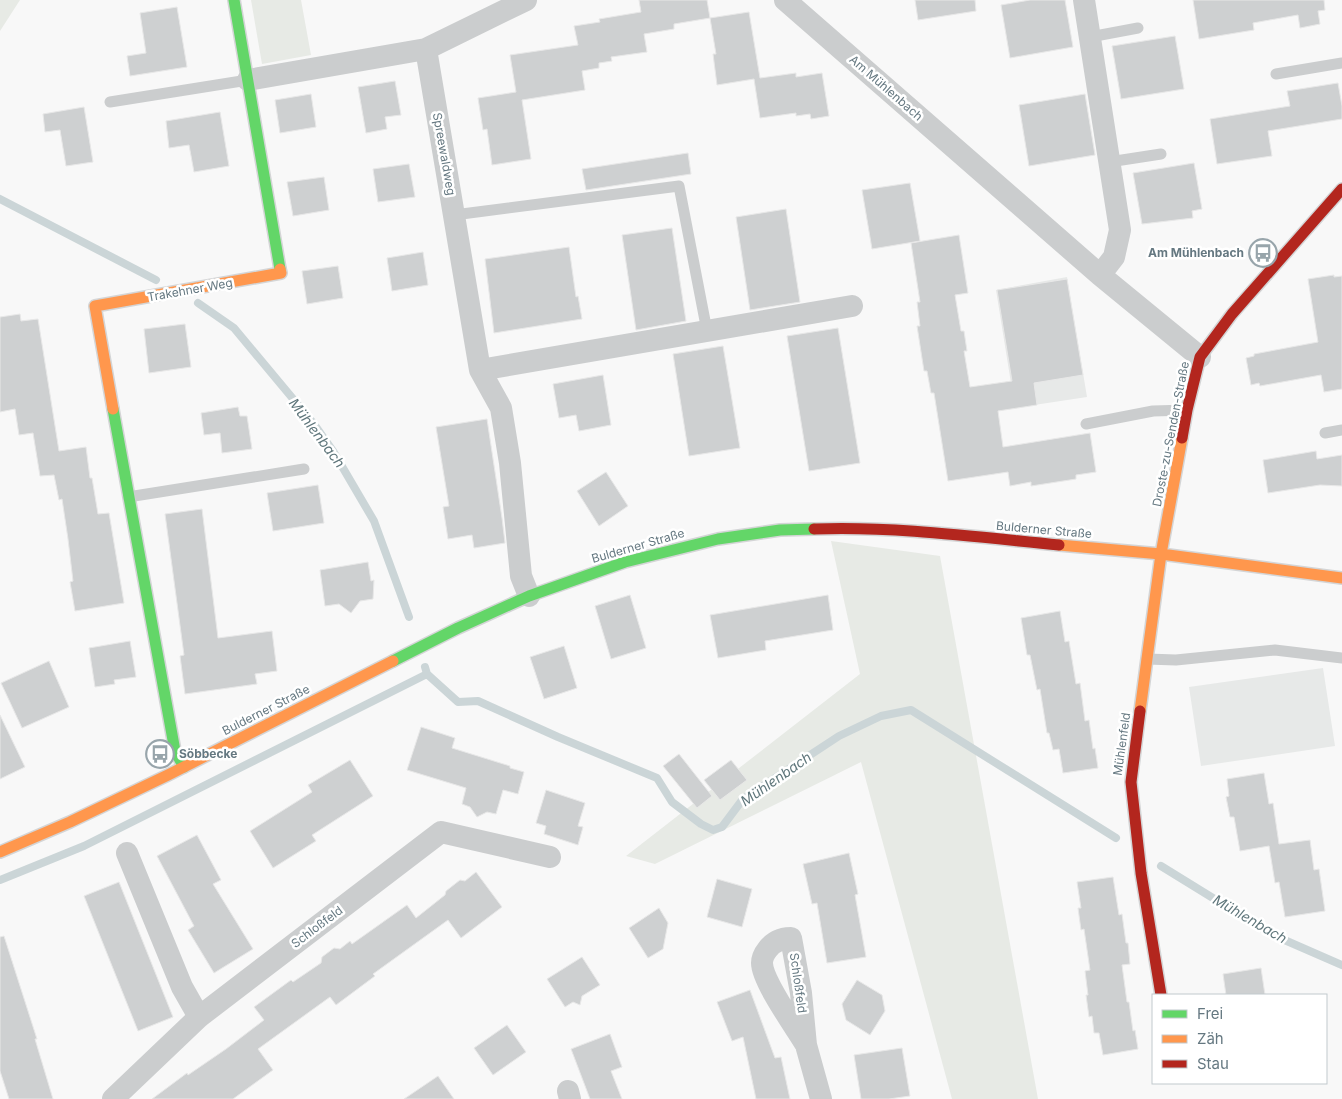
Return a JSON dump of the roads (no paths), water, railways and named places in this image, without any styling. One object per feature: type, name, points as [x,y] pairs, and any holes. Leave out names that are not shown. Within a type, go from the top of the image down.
[{"type":"street","name":"Trakehner Weg","points":[[184,767],[175,751],[95,306],[282,273],[234,0]]},
{"type":"street","points":[[248,80],[426,49],[526,0]]},
{"type":"street","name":"Am Mühlenbach","points":[[785,0],[1100,275],[1200,357]]},
{"type":"street","points":[[1084,0],[1120,230],[1114,257],[1100,275]]},
{"type":"street","name":"Spreewaldweg","points":[[426,49],[480,370],[501,408],[510,463],[521,576],[529,596]]},
{"type":"street","name":"Droste-zu-Senden-Straße","points":[[1160,554],[1187,410],[1200,357],[1232,314],[1342,189]]},
{"type":"street","points":[[480,370],[852,306]]},
{"type":"street","name":"Bulderner Straße","points":[[0,852],[184,767],[458,628],[529,596],[625,562],[718,539],[780,530],[833,528],[900,530],[1160,554],[1342,578]]},
{"type":"street","name":"Mühlenfeld","points":[[1160,554],[1131,782],[1141,872],[1161,994]]},
{"type":"street","name":"Schloßfeld","points":[[113,1099],[199,1017],[441,832],[550,857]]},
{"type":"street","points":[[127,854],[182,986],[199,1017]]},
{"type":"street","points":[[806,1045],[821,1099]]},
{"type":"lane","points":[[1090,37],[1138,28]]},
{"type":"lane","points":[[1276,74],[1342,63]]},
{"type":"lane","points":[[110,102],[248,80]]},
{"type":"lane","points":[[1109,162],[1161,154]]},
{"type":"lane","points":[[454,215],[679,186],[707,331]]},
{"type":"lane","points":[[1086,424],[1154,411],[1187,410]]},
{"type":"lane","points":[[1325,433],[1342,430]]},
{"type":"lane","points":[[128,497],[304,469]]},
{"type":"lane","points":[[1147,659],[1176,660],[1275,650],[1342,658]]},
{"type":"waterway","name":"Mühlenbach","points":[[0,199],[156,280]]},
{"type":"waterway","name":"Mühlenbach","points":[[198,303],[234,328],[314,424],[333,451],[374,521],[409,617]]},
{"type":"waterway","name":"Mühlenbach","points":[[425,667],[427,674],[458,702],[478,701],[657,778],[672,802],[701,824],[713,830],[722,827],[743,799],[839,736],[881,716],[911,710],[1116,838]]},
{"type":"waterway","points":[[0,880],[84,846],[427,674]]},
{"type":"waterway","name":"Mühlenbach","points":[[1161,866],[1273,935],[1342,965]]},
{"type":"place","name":"Am Mühlenbach","points":[[1263,253]]},
{"type":"place","name":"Söbbecke","points":[[160,754]]}]
